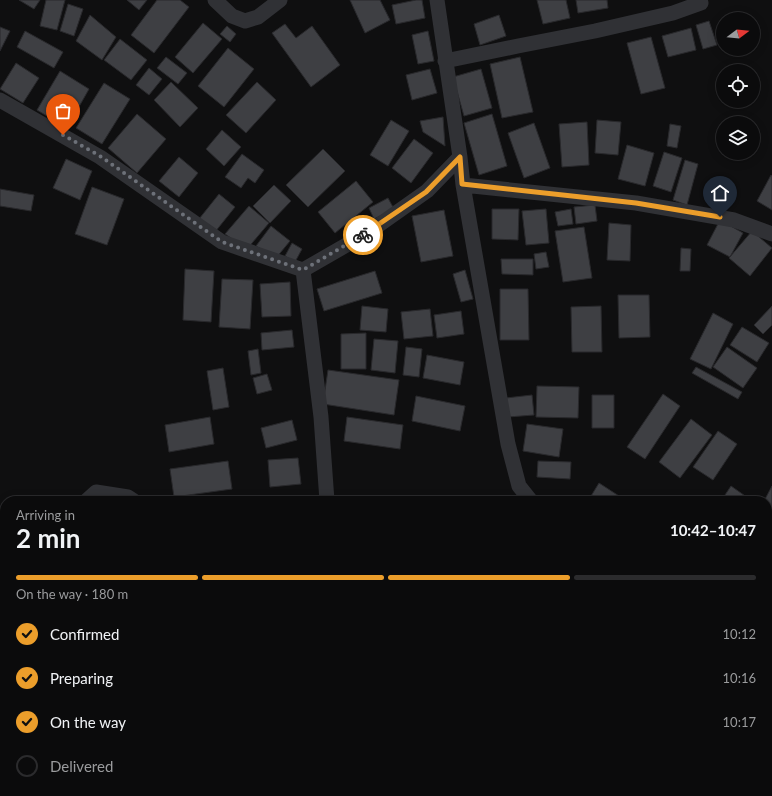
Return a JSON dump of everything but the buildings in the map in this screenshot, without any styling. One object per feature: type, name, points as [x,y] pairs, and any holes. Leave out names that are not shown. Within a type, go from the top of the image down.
[{"type":"street","points":[[215,0],[232,16],[245,21],[258,17],[280,0]]},
{"type":"street","points":[[437,0],[460,157],[462,184],[508,444],[519,486],[527,496]]},
{"type":"street","points":[[446,62],[673,13],[701,3]]},
{"type":"street","points":[[0,100],[100,156],[222,242],[303,270],[369,232],[426,192],[460,157]]},
{"type":"street","points":[[462,184],[636,203],[734,220],[772,234]]},
{"type":"street","points":[[303,270],[321,417],[327,496]]},
{"type":"street","points":[[92,496],[96,492],[122,496]]},
{"type":"way so far","points":[[63,135],[100,156],[222,242],[303,270],[363,235]]},
{"type":"route","points":[[363,235],[426,192],[460,157],[462,184],[636,203],[720,217]]}]
